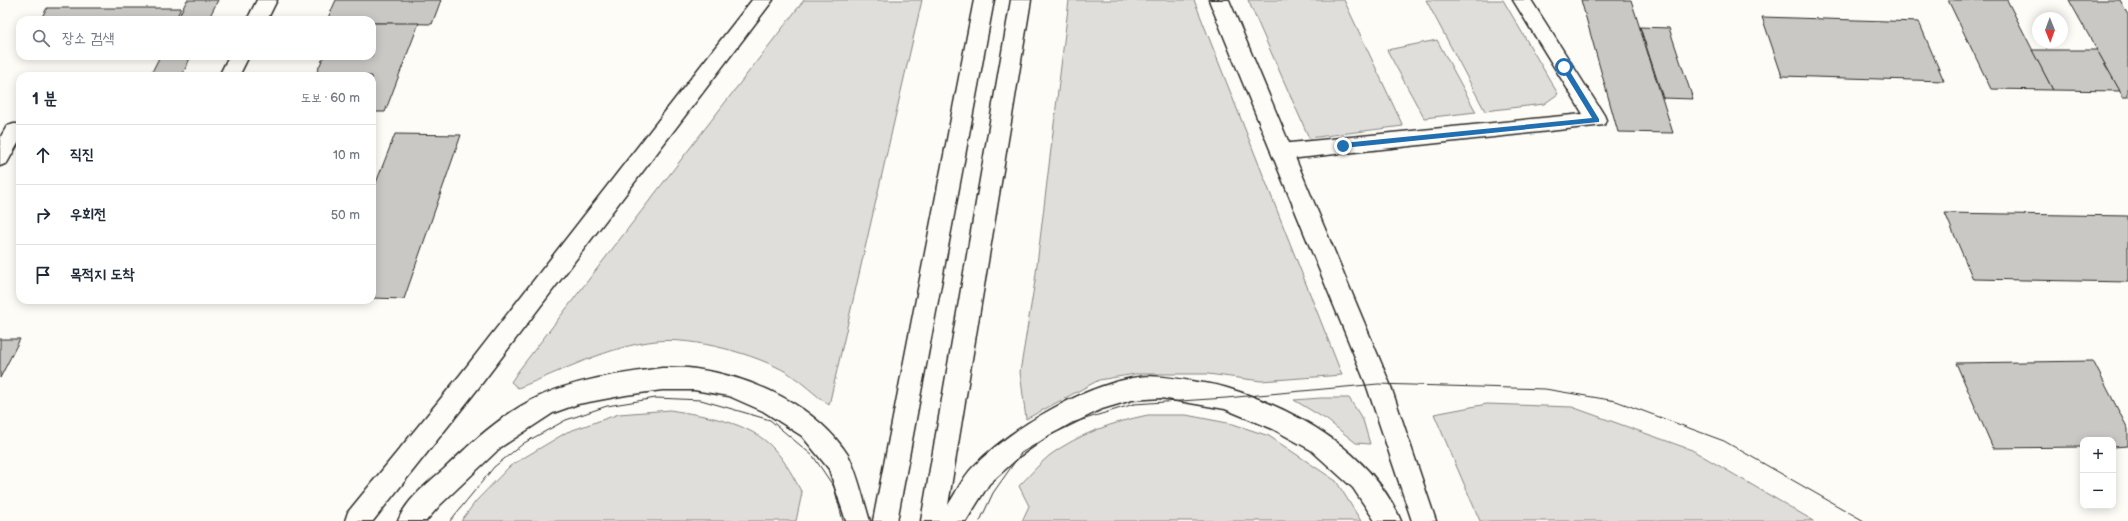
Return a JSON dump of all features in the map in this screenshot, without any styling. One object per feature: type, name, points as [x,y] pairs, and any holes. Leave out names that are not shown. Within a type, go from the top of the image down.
[{"type":"main road","points":[[259,16],[267,0]]},
{"type":"main road","points":[[357,521],[468,383],[763,0]]},
{"type":"main road","points":[[885,521],[984,0]]},
{"type":"main road","points":[[933,521],[1021,0]]},
{"type":"main road","points":[[1219,0],[1280,152],[1378,384],[1424,521]]},
{"type":"main road","points":[[231,72],[237,60]]},
{"type":"main road","points":[[0,157],[14,132],[16,132]]},
{"type":"main road","points":[[410,521],[431,497],[493,439],[545,405],[578,393],[662,379],[694,379],[730,386],[771,403],[810,428],[839,463],[858,521]]},
{"type":"main road","points":[[952,521],[980,476],[1012,447],[1041,427],[1097,400],[1132,389],[1162,387],[1226,398],[1281,421],[1319,442],[1362,480],[1389,521]]},
{"type":"lane","points":[[1280,152],[1597,120],[1522,0]]},
{"type":"shaded area","points":[[804,0],[922,0],[829,405],[788,373],[759,359],[706,344],[671,340],[656,341],[621,348],[586,360],[518,388],[511,382],[519,370]]},
{"type":"shaded area","points":[[1069,0],[1194,0],[1342,375],[1261,381],[1208,374],[1135,374],[1099,380],[1026,419],[1020,372],[1035,281]]},
{"type":"shaded area","points":[[1248,0],[1344,0],[1403,126],[1309,138]]},
{"type":"shaded area","points":[[1426,0],[1503,0],[1558,94],[1544,104],[1485,111]]},
{"type":"shaded area","points":[[1437,40],[1476,112],[1424,118],[1387,50]]},
{"type":"shaded area","points":[[1349,398],[1363,420],[1370,444],[1356,443],[1327,420],[1294,400]]},
{"type":"shaded area","points":[[1487,404],[1572,407],[1692,450],[1814,521],[1480,521],[1434,414]]},
{"type":"shaded area","points":[[670,410],[726,421],[752,432],[764,440],[774,449],[790,470],[802,493],[796,521],[461,521],[476,501],[510,466],[567,432],[619,414]]},
{"type":"shaded area","points":[[1148,415],[1186,415],[1233,424],[1269,436],[1336,481],[1361,521],[1022,521],[1029,506],[1019,486],[1050,455],[1073,441],[1109,425]]},
{"type":"building","points":[[187,0],[218,0],[210,16],[179,16]]},
{"type":"building","points":[[336,0],[441,0],[432,24],[376,23],[376,16],[329,16]]},
{"type":"building","points":[[1581,0],[1631,0],[1673,133],[1618,132]]},
{"type":"building","points":[[1948,0],[2007,0],[2053,90],[1991,89]]},
{"type":"building","points":[[2069,0],[2120,0],[2128,15],[2128,97],[2123,97]]},
{"type":"building","points":[[47,8],[181,8],[177,16],[42,16]]},
{"type":"building","points":[[1762,17],[1919,22],[1944,81],[1782,76]]},
{"type":"building","points":[[376,23],[419,23],[385,112],[376,112],[376,72],[317,72],[322,60],[376,60]]},
{"type":"building","points":[[1640,27],[1669,28],[1693,99],[1663,98]]},
{"type":"building","points":[[2032,50],[2097,50],[2120,91],[2053,90]]},
{"type":"building","points":[[158,60],[189,60],[184,72],[152,72]]},
{"type":"building","points":[[395,134],[461,135],[404,299],[376,298],[376,183]]},
{"type":"building","points":[[1945,213],[2128,216],[2128,282],[1973,279]]},
{"type":"building","points":[[0,339],[20,339],[0,378]]},
{"type":"building","points":[[2093,361],[2128,429],[2128,446],[2116,447],[2116,437],[2080,437],[2080,447],[1993,448],[1956,363]]},
{"type":"tram line","points":[[980,521],[993,493],[1021,453],[1072,423],[1134,404],[1226,398],[1378,384],[1545,389],[1616,401],[1724,441],[1864,521]]},
{"type":"tram line","points":[[450,521],[494,467],[524,443],[566,420],[607,406],[656,398],[701,400],[770,420],[813,456],[834,487],[843,521]]},
{"type":"route","points":[[1343,146],[1597,120],[1564,67]]}]
